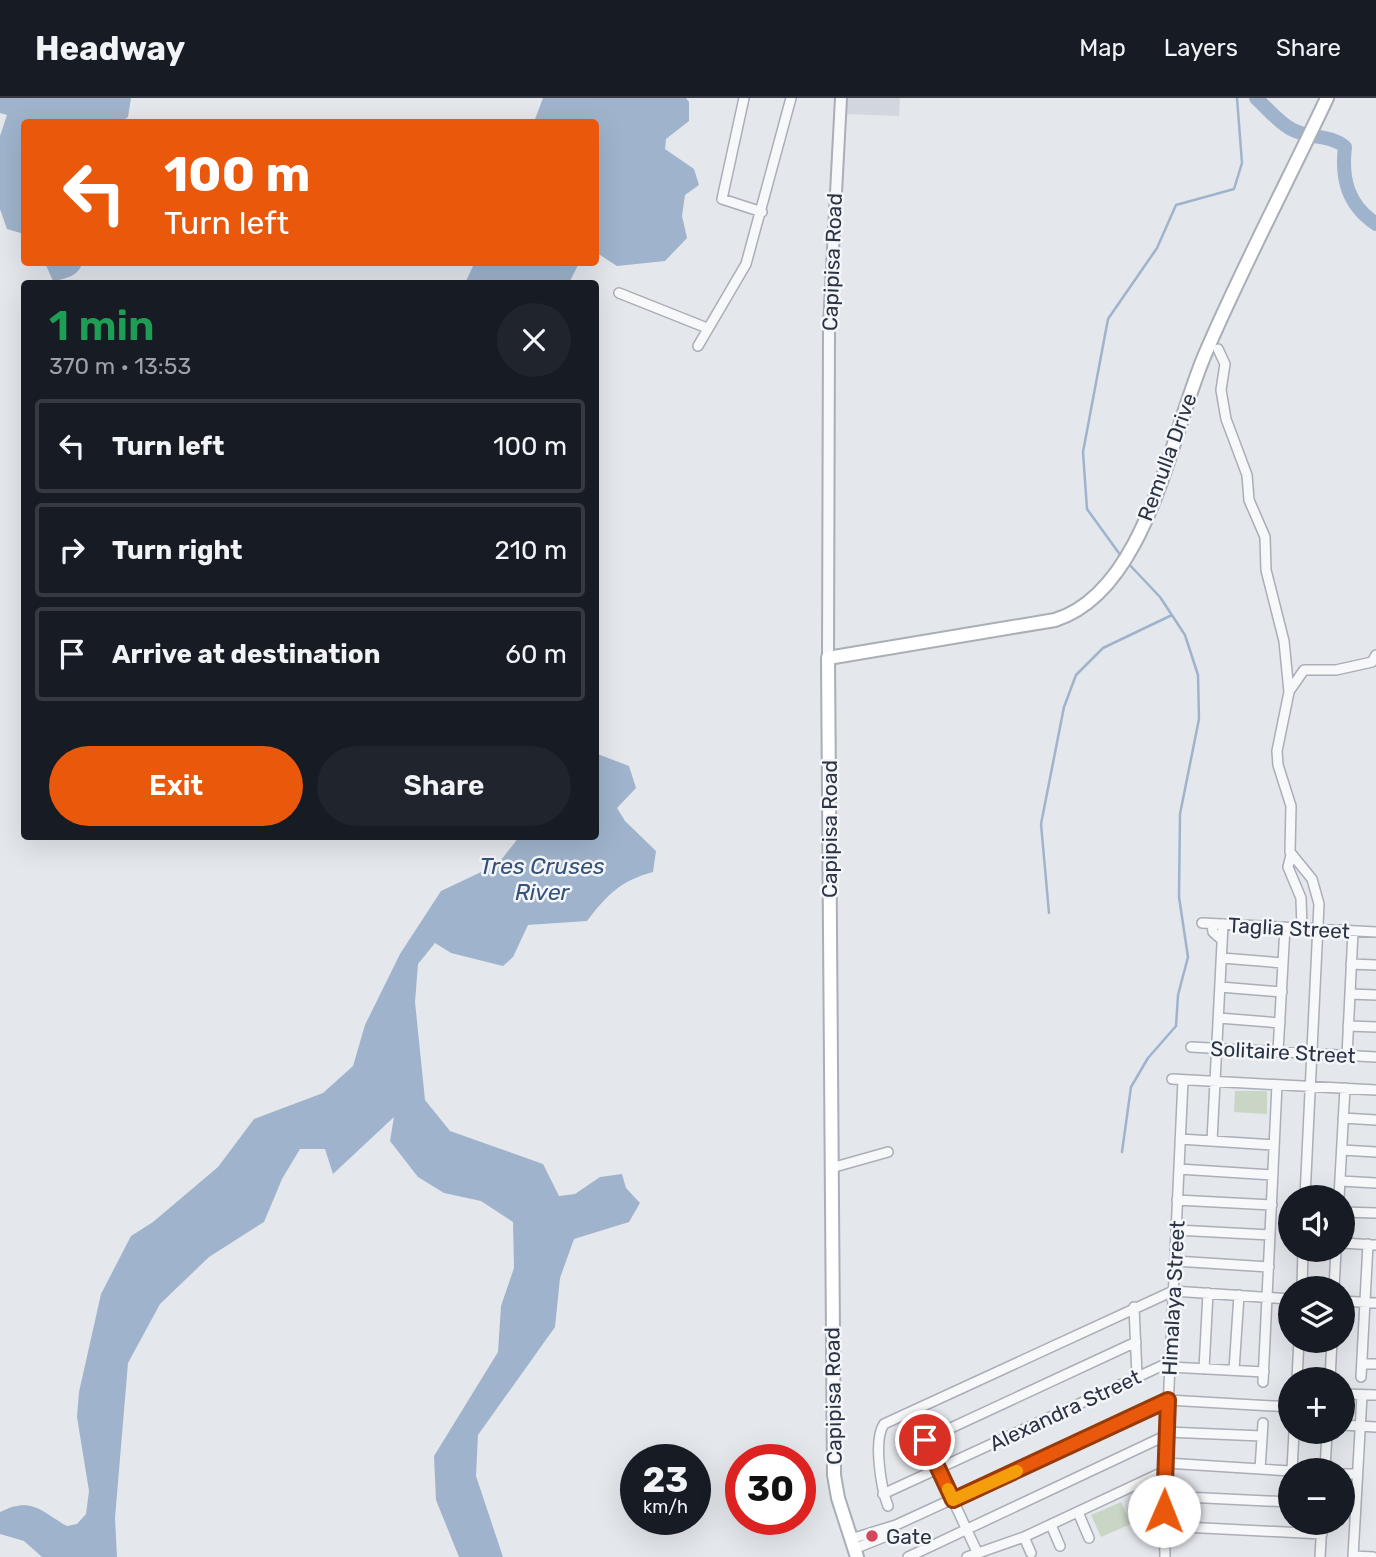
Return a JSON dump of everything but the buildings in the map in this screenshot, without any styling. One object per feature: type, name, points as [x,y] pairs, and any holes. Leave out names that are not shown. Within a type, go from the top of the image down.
[{"type":"main road","name":"Remulla Drive","points":[[828,658],[1055,620],[1083,609],[1103,589],[1150,512],[1205,354],[1290,169],[1327,98]]},
{"type":"main road","name":"Capipisa Road","points":[[828,658],[834,1475],[838,1498],[854,1548]]},
{"type":"street","points":[[744,98],[722,199],[762,212]]},
{"type":"street","points":[[698,346],[746,264],[792,98]]},
{"type":"street","name":"Capipisa Road","points":[[828,658],[828,352],[841,98]]},
{"type":"street","points":[[619,293],[707,328]]},
{"type":"street","points":[[1218,349],[1225,364],[1222,390],[1226,419],[1247,475],[1249,500],[1265,537],[1266,570],[1284,641],[1289,692],[1277,751],[1291,806],[1289,872],[1301,898],[1303,928]]},
{"type":"street","points":[[1289,692],[1304,670],[1346,668],[1371,662],[1376,655]]},
{"type":"street","points":[[1291,855],[1312,879],[1319,904],[1306,1185]]},
{"type":"street","name":"Taglia Street","points":[[1222,940],[1207,924],[1376,932]]},
{"type":"street","points":[[1212,1141],[1223,924]]},
{"type":"street","points":[[1278,1052],[1285,928]]},
{"type":"street","points":[[1347,1056],[1353,931]]},
{"type":"street","points":[[1222,958],[1283,963]]},
{"type":"street","points":[[1351,964],[1376,965]]},
{"type":"street","points":[[1220,987],[1282,992]]},
{"type":"street","points":[[1350,994],[1376,995]]},
{"type":"street","points":[[1219,1018],[1280,1023]]},
{"type":"street","points":[[1348,1026],[1376,1027]]},
{"type":"street","name":"Solitaire Street","points":[[1191,1047],[1376,1057]]},
{"type":"street","points":[[1172,1079],[1376,1090]]},
{"type":"street","name":"Himalaya Street","points":[[1165,1557],[1165,1467],[1183,1080]]},
{"type":"street","points":[[1267,1297],[1277,1085]]},
{"type":"street","points":[[1340,1185],[1345,1088]]},
{"type":"street","points":[[1343,1118],[1376,1120]]},
{"type":"street","points":[[1180,1139],[1274,1145]]},
{"type":"street","points":[[1342,1150],[1376,1152]]},
{"type":"street","points":[[831,1168],[887,1152]]},
{"type":"street","points":[[1179,1169],[1273,1175]]},
{"type":"street","points":[[1340,1181],[1376,1183]]},
{"type":"street","points":[[1177,1200],[1272,1205]]},
{"type":"street","points":[[1355,1212],[1376,1213]]},
{"type":"street","points":[[1176,1230],[1270,1235]]},
{"type":"street","points":[[1361,1377],[1365,1303],[1372,1244]]},
{"type":"street","points":[[1175,1261],[1269,1267]]},
{"type":"street","points":[[888,1506],[883,1494],[881,1427],[1172,1291],[1278,1298]]},
{"type":"street","points":[[1204,1369],[1208,1293]]},
{"type":"street","points":[[1234,1370],[1239,1295]]},
{"type":"street","name":"Alexandra Street","points":[[883,1494],[1137,1376],[1170,1365],[1234,1370],[1264,1377],[1267,1297]]},
{"type":"street","points":[[1355,1302],[1376,1303]]},
{"type":"street","points":[[1134,1307],[1137,1376]]},
{"type":"street","points":[[925,1440],[1136,1342]]},
{"type":"street","points":[[1362,1364],[1376,1364]]},
{"type":"street","points":[[1355,1395],[1376,1395]]},
{"type":"street","points":[[1362,1395],[1353,1557],[1373,1557]]},
{"type":"street","points":[[854,1548],[896,1525],[1168,1400],[1278,1406]]},
{"type":"street","points":[[912,1412],[978,1554]]},
{"type":"street","points":[[1260,1469],[1263,1423]]},
{"type":"street","points":[[1355,1426],[1376,1427]]},
{"type":"street","points":[[908,1557],[1167,1434],[1262,1436]]},
{"type":"street","points":[[967,1557],[1051,1525],[1165,1467],[1278,1470]]},
{"type":"street","points":[[1164,1496],[1278,1501]]},
{"type":"street","points":[[1078,1512],[1089,1538]]},
{"type":"street","points":[[1051,1525],[1060,1546]]},
{"type":"street","points":[[1164,1526],[1278,1532]]},
{"type":"street","points":[[1320,1557],[1322,1535]]},
{"type":"street","points":[[1024,1537],[1031,1553]]},
{"type":"street","points":[[1165,1557],[1174,1557]]},
{"type":"shaded area","points":[[847,98],[900,98],[899,116],[846,114]]},
{"type":"green space","points":[[1235,1091],[1267,1091],[1267,1114],[1234,1112]]},
{"type":"green space","points":[[1121,1502],[1131,1524],[1101,1537],[1091,1515]]},
{"type":"water","points":[[0,98],[131,98],[128,117],[125,119],[21,119],[21,233],[7,229],[0,209],[0,136],[7,115],[0,113]]},
{"type":"water","points":[[543,98],[686,98],[689,102],[689,121],[666,139],[665,149],[694,169],[699,185],[685,195],[682,216],[687,238],[665,261],[617,266],[599,255],[599,119],[535,119]]},
{"type":"water","points":[[46,266],[80,266],[75,274],[53,280]]},
{"type":"water","points":[[473,266],[578,266],[570,280],[466,280]]},
{"type":"water","name":"Tres Cruses River","points":[[599,755],[629,766],[636,788],[617,808],[625,821],[656,851],[653,872],[615,890],[587,921],[528,925],[513,957],[503,966],[451,953],[435,943],[418,964],[415,1002],[425,1100],[450,1131],[543,1164],[559,1196],[575,1194],[600,1177],[622,1174],[626,1188],[640,1203],[629,1222],[574,1239],[560,1278],[555,1327],[478,1435],[476,1476],[503,1557],[459,1557],[436,1500],[434,1456],[498,1352],[501,1306],[514,1268],[513,1222],[481,1201],[444,1193],[418,1177],[390,1141],[394,1117],[333,1174],[325,1149],[300,1149],[282,1179],[264,1222],[209,1257],[160,1304],[128,1363],[115,1518],[117,1557],[42,1557],[24,1541],[0,1534],[0,1512],[11,1507],[35,1507],[67,1526],[77,1524],[86,1514],[89,1491],[77,1417],[79,1392],[101,1294],[131,1236],[153,1222],[218,1167],[254,1119],[323,1093],[353,1066],[365,1025],[400,954],[441,891],[498,864],[517,840],[599,840]]},
{"type":"waterway","points":[[1121,556],[1087,509],[1083,452],[1108,319],[1157,248],[1176,205],[1234,189],[1242,163],[1237,98]]},
{"type":"waterway","points":[[1256,98],[1291,129],[1333,140],[1345,147],[1344,170],[1353,200],[1366,217],[1376,224]]},
{"type":"waterway","points":[[1122,1152],[1131,1087],[1148,1058],[1176,1026],[1178,995],[1188,957],[1179,897],[1180,814],[1199,719],[1198,675],[1185,635],[1160,597],[1126,561]]},
{"type":"waterway","points":[[1049,913],[1041,824],[1064,707],[1076,675],[1103,648],[1172,615]]},
{"type":"slow traffic","points":[[948,1489],[953,1500],[1017,1471]]},
{"type":"place","name":"Gate","points":[[872,1536]]},
{"type":"route","points":[[925,1440],[953,1500],[1168,1400],[1164,1511]]}]
